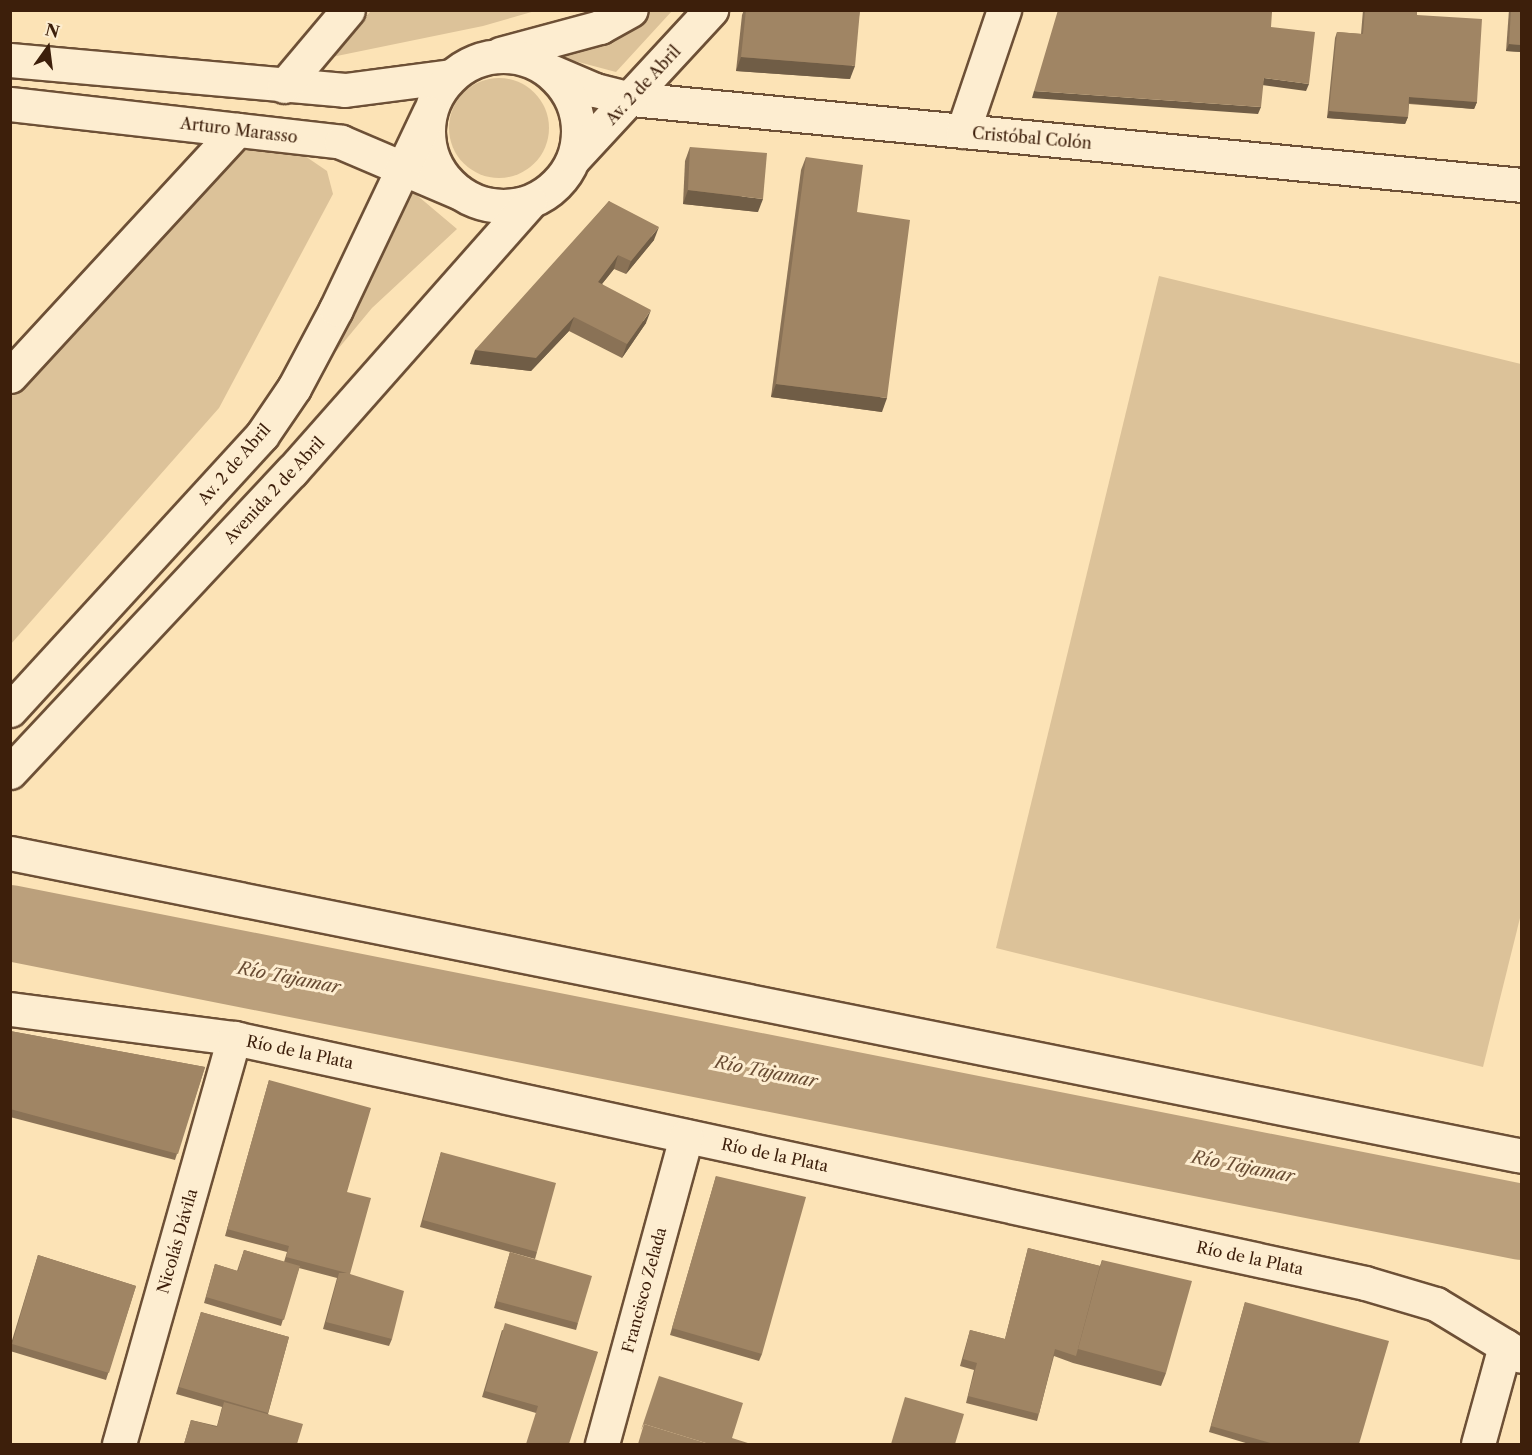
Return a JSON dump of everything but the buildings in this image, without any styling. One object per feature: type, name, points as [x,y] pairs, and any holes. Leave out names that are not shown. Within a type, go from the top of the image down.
[{"type":"street","points":[[284,86],[348,10]]},
{"type":"street","points":[[487,57],[600,27],[632,10]]},
{"type":"street","name":"Av. 2 de Abril","points":[[574,158],[632,99],[711,10]]},
{"type":"street","points":[[963,131],[1004,10]]},
{"type":"street","name":"Avenida 2 de Abril","points":[[10,772],[292,471],[530,202],[564,177],[574,158],[579,134],[576,110],[565,87],[548,70],[519,58],[487,57],[451,76],[437,92],[429,113],[427,135],[432,157],[442,177],[458,192],[481,204],[506,206],[530,202]]},
{"type":"street","points":[[10,60],[345,90],[451,76]]},
{"type":"street","name":"Cristóbal Colón","points":[[548,70],[595,90],[632,99],[1521,185]]},
{"type":"street","name":"Arturo Marasso","points":[[10,104],[341,142],[403,166],[458,192]]},
{"type":"street","name":"Av. 2 de Abril","points":[[10,710],[262,435],[294,388],[336,309],[429,113]]},
{"type":"street","points":[[10,376],[237,130]]},
{"type":"street","points":[[10,853],[1521,1156]]},
{"type":"street","name":"Río de la Plata","points":[[10,1009],[234,1038],[1365,1283],[1436,1304],[1513,1351]]},
{"type":"street","name":"Nicolás Dávila","points":[[119,1444],[234,1038]]},
{"type":"street","name":"Francisco Zelada","points":[[602,1444],[686,1136]]},
{"type":"street","points":[[1478,1444],[1513,1351]]},
{"type":"shaded area","points":[[371,11],[535,11],[483,26],[327,58]]},
{"type":"shaded area","points":[[652,11],[672,11],[616,72],[552,55],[611,40]]},
{"type":"shaded area","points":[[499,78],[518,82],[534,93],[545,109],[549,128],[545,147],[534,163],[518,174],[499,178],[480,174],[464,163],[453,147],[449,128],[453,109],[464,93],[480,82]]},
{"type":"shaded area","points":[[240,144],[305,156],[327,171],[333,194],[219,408],[11,644],[11,394]]},
{"type":"shaded area","points":[[406,186],[457,229],[372,308],[314,378]]},
{"type":"shaded area","points":[[1159,276],[1521,364],[1522,910],[1483,1067],[996,948]]},
{"type":"waterway","name":"Río Tajamar","points":[[10,923],[1522,1222]]}]
